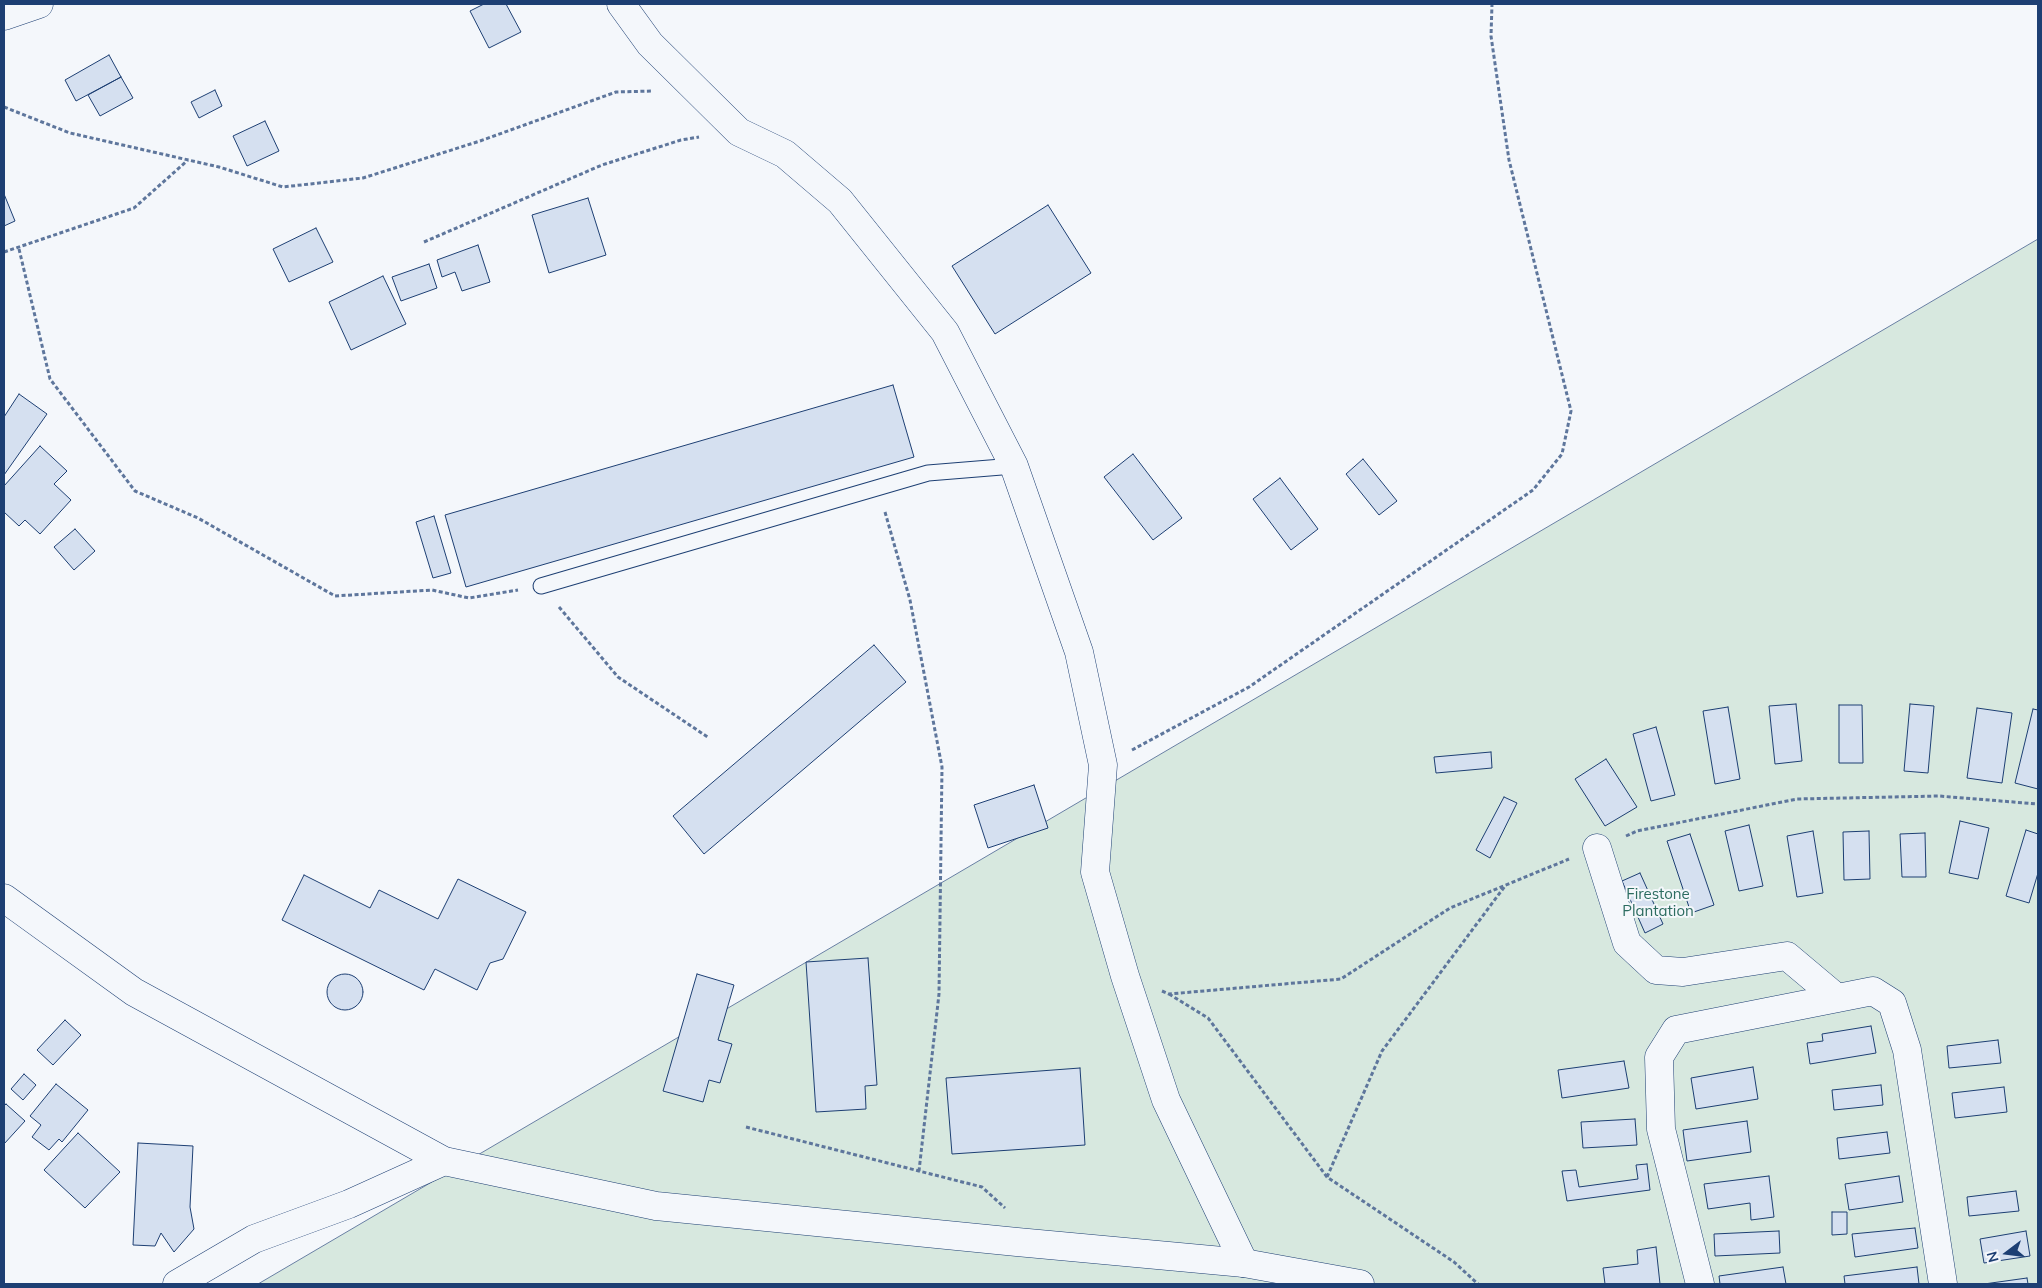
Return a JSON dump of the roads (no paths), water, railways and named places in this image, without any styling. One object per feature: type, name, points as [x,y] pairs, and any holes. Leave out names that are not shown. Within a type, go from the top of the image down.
[{"type":"street","points":[[4,16],[39,4]]},
{"type":"street","points":[[621,4],[650,44],[739,132],[785,154],[840,201],[945,332],[1014,466],[1079,652],[1103,765],[1095,872],[1125,976],[1166,1100],[1244,1263]]},
{"type":"street","points":[[1598,848],[1627,942],[1656,970],[1683,972],[1787,956],[1837,998]]},
{"type":"street","points":[[4,898],[134,992],[444,1161],[656,1206],[1244,1263],[1360,1284]]},
{"type":"street","points":[[1700,1284],[1661,1128],[1659,1057],[1676,1030],[1873,991],[1892,1003],[1907,1050],[1943,1284]]},
{"type":"street","points":[[177,1284],[254,1239],[349,1204],[444,1161]]},
{"type":"lane","points":[[541,586],[928,473],[1014,466]]},
{"type":"park label","name":"Firestone Plantation","points":[[1658,902]]}]
